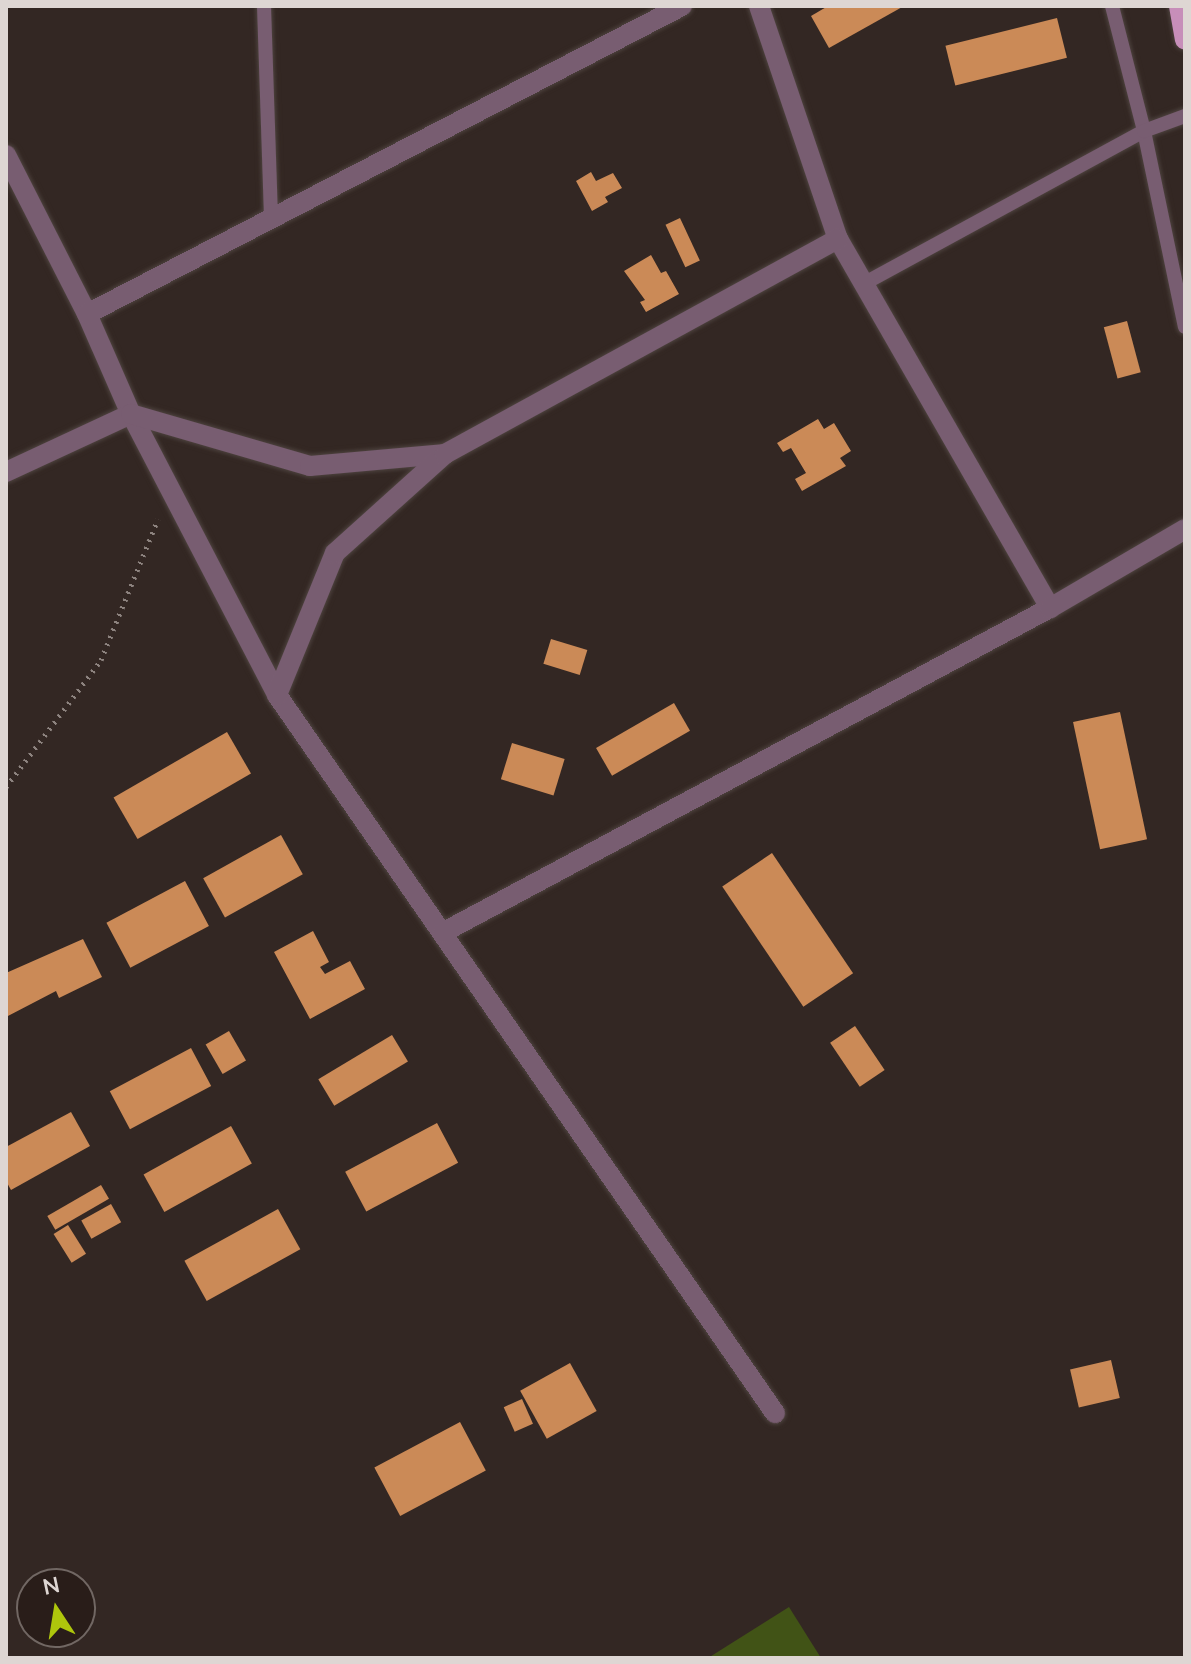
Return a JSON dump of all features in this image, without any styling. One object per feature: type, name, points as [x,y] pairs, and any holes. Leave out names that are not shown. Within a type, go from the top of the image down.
[{"type":"main road","points":[[1179,6],[1185,39]]},
{"type":"street","points":[[87,314],[682,6]]},
{"type":"street","points":[[759,6],[838,239],[1050,608]]},
{"type":"street","points":[[6,155],[87,314],[131,414],[277,695],[775,1413]]},
{"type":"street","points":[[277,695],[335,553],[445,454],[838,239]]},
{"type":"street","points":[[6,472],[131,414],[310,466],[445,454]]},
{"type":"street","points":[[442,933],[1050,608],[1185,529]]},
{"type":"lane","points":[[264,6],[271,217]]},
{"type":"lane","points":[[1112,6],[1144,131],[1185,327]]},
{"type":"lane","points":[[865,283],[1144,131],[1185,116]]},
{"type":"path","points":[[6,787],[101,660],[170,489]]},
{"type":"green space","points":[[789,1607],[821,1658],[708,1658]]},
{"type":"building","points":[[828,6],[904,6],[829,48],[811,16]]},
{"type":"building","points":[[1057,18],[1067,58],[955,86],[945,46]]},
{"type":"building","points":[[591,172],[596,181],[613,173],[622,188],[605,197],[608,202],[592,211],[576,181]]},
{"type":"building","points":[[680,218],[700,261],[685,267],[665,225]]},
{"type":"building","points":[[651,255],[661,273],[666,271],[679,294],[646,312],[640,302],[645,300],[624,271]]},
{"type":"building","points":[[1127,321],[1141,372],[1118,378],[1104,327]]},
{"type":"building","points":[[818,419],[824,429],[834,423],[851,451],[840,458],[846,466],[802,491],[795,479],[806,473],[791,448],[783,452],[777,443]]},
{"type":"building","points":[[551,639],[587,650],[580,675],[543,664]]},
{"type":"building","points":[[674,703],[690,731],[612,776],[596,748]]},
{"type":"building","points":[[1120,712],[1147,839],[1100,849],[1073,722]]},
{"type":"building","points":[[227,732],[251,774],[138,839],[114,798]]},
{"type":"building","points":[[512,743],[565,759],[553,795],[501,779]]},
{"type":"building","points":[[281,835],[303,874],[225,918],[203,878]]},
{"type":"building","points":[[772,853],[853,973],[803,1007],[722,887]]},
{"type":"building","points":[[185,881],[209,926],[130,968],[106,923]]},
{"type":"building","points":[[313,931],[329,962],[320,967],[325,974],[350,961],[365,989],[310,1019],[274,952]]},
{"type":"building","points":[[83,939],[102,977],[59,998],[56,991],[6,1017],[6,973]]},
{"type":"building","points":[[855,1026],[885,1070],[860,1087],[830,1043]]},
{"type":"building","points":[[229,1031],[246,1060],[223,1074],[206,1044]]},
{"type":"building","points":[[392,1035],[408,1062],[334,1106],[318,1079]]},
{"type":"building","points":[[191,1048],[211,1086],[130,1129],[110,1091]]},
{"type":"building","points":[[71,1112],[90,1146],[11,1190],[6,1181],[6,1147]]},
{"type":"building","points":[[437,1123],[458,1163],[366,1212],[345,1172]]},
{"type":"building","points":[[231,1126],[252,1164],[164,1212],[144,1174]]},
{"type":"building","points":[[101,1185],[109,1199],[55,1230],[47,1216]]},
{"type":"building","points":[[111,1204],[121,1222],[91,1239],[81,1220]]},
{"type":"building","points":[[278,1209],[300,1249],[207,1301],[184,1261]]},
{"type":"building","points":[[68,1225],[86,1254],[72,1263],[54,1234]]},
{"type":"building","points":[[1111,1360],[1120,1398],[1079,1407],[1070,1369]]},
{"type":"building","points":[[570,1363],[597,1411],[547,1439],[520,1391]]},
{"type":"building","points":[[522,1399],[533,1424],[515,1432],[504,1407]]},
{"type":"building","points":[[460,1422],[486,1471],[400,1516],[374,1468]]}]
